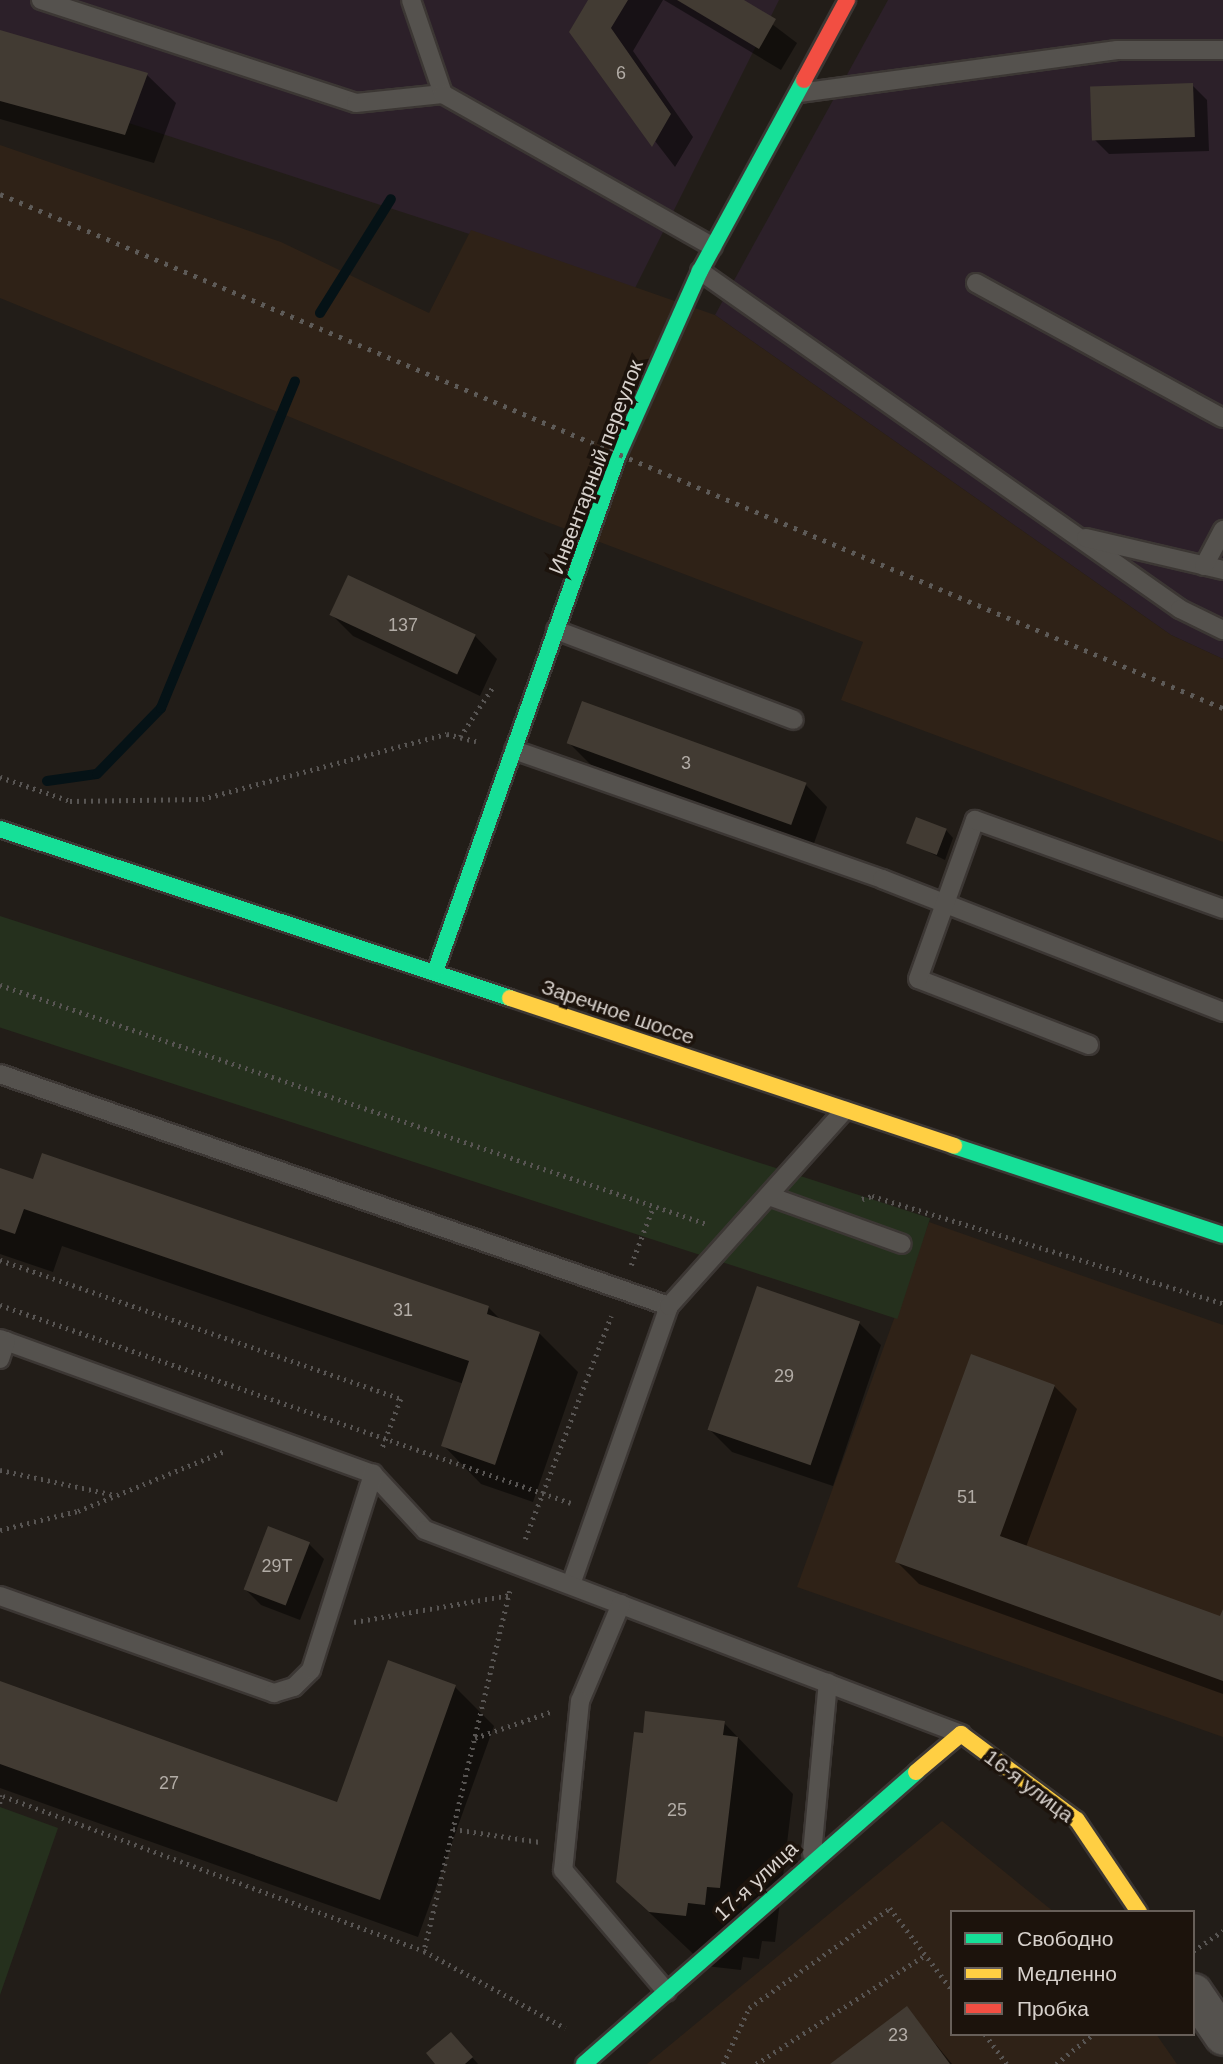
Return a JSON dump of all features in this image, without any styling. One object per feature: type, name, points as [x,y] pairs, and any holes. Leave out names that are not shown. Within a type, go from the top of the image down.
[{"type":"street","name":"Инвентарный переулок","points":[[435,972],[618,455],[700,271],[846,0]]},
{"type":"street","name":"Заречное шоссе","points":[[0,829],[1223,1235]]},
{"type":"street","name":"17-я улица","points":[[584,2064],[667,1992],[811,1858],[961,1734]]},
{"type":"street","name":"16-я улица","points":[[961,1734],[1077,1820],[1138,1910]]},
{"type":"street","points":[[1195,1995],[1223,2036]]},
{"type":"lane","points":[[41,0],[356,103],[443,94],[713,247]]},
{"type":"lane","points":[[411,0],[443,94]]},
{"type":"lane","points":[[796,94],[1117,50],[1223,50]]},
{"type":"lane","points":[[700,271],[1181,609],[1223,630]]},
{"type":"lane","points":[[976,283],[1223,418]]},
{"type":"lane","points":[[1204,566],[1223,530]]},
{"type":"lane","points":[[1076,536],[1223,570]]},
{"type":"lane","points":[[556,630],[794,720]]},
{"type":"lane","points":[[514,750],[945,904],[1223,1012]]},
{"type":"lane","points":[[1089,1045],[918,979],[975,820],[1223,909]]},
{"type":"lane","points":[[0,1074],[669,1306]]},
{"type":"lane","points":[[571,1584],[669,1306],[845,1110]]},
{"type":"lane","points":[[769,1196],[902,1244]]},
{"type":"lane","points":[[0,1359],[3,1340],[373,1474],[425,1530],[961,1734]]},
{"type":"lane","points":[[0,1596],[274,1693],[294,1687],[311,1670],[373,1474]]},
{"type":"lane","points":[[621,1604],[580,1701],[563,1870],[667,1992]]},
{"type":"lane","points":[[811,1858],[828,1683]]},
{"type":"path","points":[[0,777],[70,801],[202,799],[447,734],[514,750]]},
{"type":"path","points":[[0,985],[652,1210],[740,1230]]},
{"type":"path","points":[[813,1211],[872,1196],[1223,1303]]},
{"type":"path","points":[[425,1951],[516,1564],[652,1210]]},
{"type":"path","points":[[0,1260],[401,1399],[373,1474]]},
{"type":"path","points":[[0,1305],[544,1491],[596,1515]]},
{"type":"path","points":[[0,1530],[117,1495],[265,1435]]},
{"type":"path","points":[[0,1470],[117,1495]]},
{"type":"path","points":[[326,1627],[571,1584]]},
{"type":"path","points":[[475,1738],[580,1701]]},
{"type":"path","points":[[0,1806],[1,1796],[425,1951],[602,2049]]},
{"type":"path","points":[[453,1829],[565,1846]]},
{"type":"path","points":[[723,2064],[750,2008],[890,1908],[950,1987]]},
{"type":"path","points":[[1195,1950],[1223,1931]]},
{"type":"path","points":[[756,2064],[925,1955]]},
{"type":"path","points":[[986,2036],[1007,2064]]},
{"type":"path","points":[[1056,2064],[1091,2036]]},
{"type":"shaded area","points":[[0,0],[779,0],[635,288],[0,81]]},
{"type":"shaded area","points":[[888,0],[1223,0],[1223,659],[1171,635],[715,315]]},
{"type":"shaded area","points":[[0,145],[281,242],[429,313],[471,230],[715,315],[1171,635],[1223,659],[1223,842],[841,700],[863,642],[534,517],[0,298]]},
{"type":"shaded area","points":[[929,1222],[1223,1325],[1223,1737],[797,1587]]},
{"type":"shaded area","points":[[942,1821],[1052,1910],[950,1910],[950,2036],[1157,2036],[1177,2064],[647,2064]]},
{"type":"green space","points":[[0,916],[930,1218],[897,1319],[0,1027]]},
{"type":"green space","points":[[0,1807],[58,1828],[0,1995]]},
{"type":"building","points":[[588,0],[628,0],[611,28],[671,114],[652,147],[569,32]]},
{"type":"building","points":[[677,0],[744,0],[776,19],[759,49]]},
{"type":"building","points":[[0,30],[148,73],[125,135],[0,101]]},
{"type":"building","points":[[1193,83],[1195,137],[1092,141],[1090,87]]},
{"type":"building","points":[[348,575],[476,635],[457,674],[329,615]]},
{"type":"building","points":[[582,701],[807,783],[791,825],[567,743]]},
{"type":"building","points":[[916,817],[947,829],[937,855],[906,843]]},
{"type":"building","points":[[42,1153],[489,1306],[487,1314],[540,1332],[495,1465],[441,1446],[469,1361],[24,1209],[15,1234],[0,1229],[0,1168],[33,1179]]},
{"type":"building","points":[[757,1286],[860,1321],[811,1465],[708,1430]]},
{"type":"building","points":[[971,1354],[1055,1385],[1000,1536],[1220,1616],[1223,1609],[1223,1681],[895,1562]]},
{"type":"building","points":[[268,1526],[310,1542],[286,1606],[244,1589]]},
{"type":"building","points":[[388,1660],[456,1685],[380,1900],[0,1764],[0,1681],[337,1802]]},
{"type":"building","points":[[645,1711],[725,1721],[723,1735],[738,1737],[720,1888],[707,1887],[705,1905],[688,1903],[686,1916],[649,1912],[616,1882],[634,1732],[643,1733]]},
{"type":"building","points":[[907,2006],[950,2064],[830,2064]]},
{"type":"building","points":[[451,2032],[473,2057],[465,2064],[435,2064],[426,2053]]},
{"type":"waterway","points":[[320,313],[391,199]]},
{"type":"waterway","points":[[47,781],[97,774],[161,708],[295,381]]},
{"type":"railway","points":[[0,194],[1223,708]]},
{"type":"traffic: fast","points":[[435,972],[618,455],[700,271],[804,80]]},
{"type":"traffic: fast","points":[[0,829],[510,998]]},
{"type":"traffic: fast","points":[[954,1146],[1223,1235]]},
{"type":"traffic: fast","points":[[584,2064],[916,1772]]},
{"type":"traffic: slow","points":[[510,998],[954,1146]]},
{"type":"traffic: slow","points":[[916,1772],[961,1734],[1077,1820],[1138,1910]]},
{"type":"traffic: jam","points":[[804,80],[847,0]]}]
